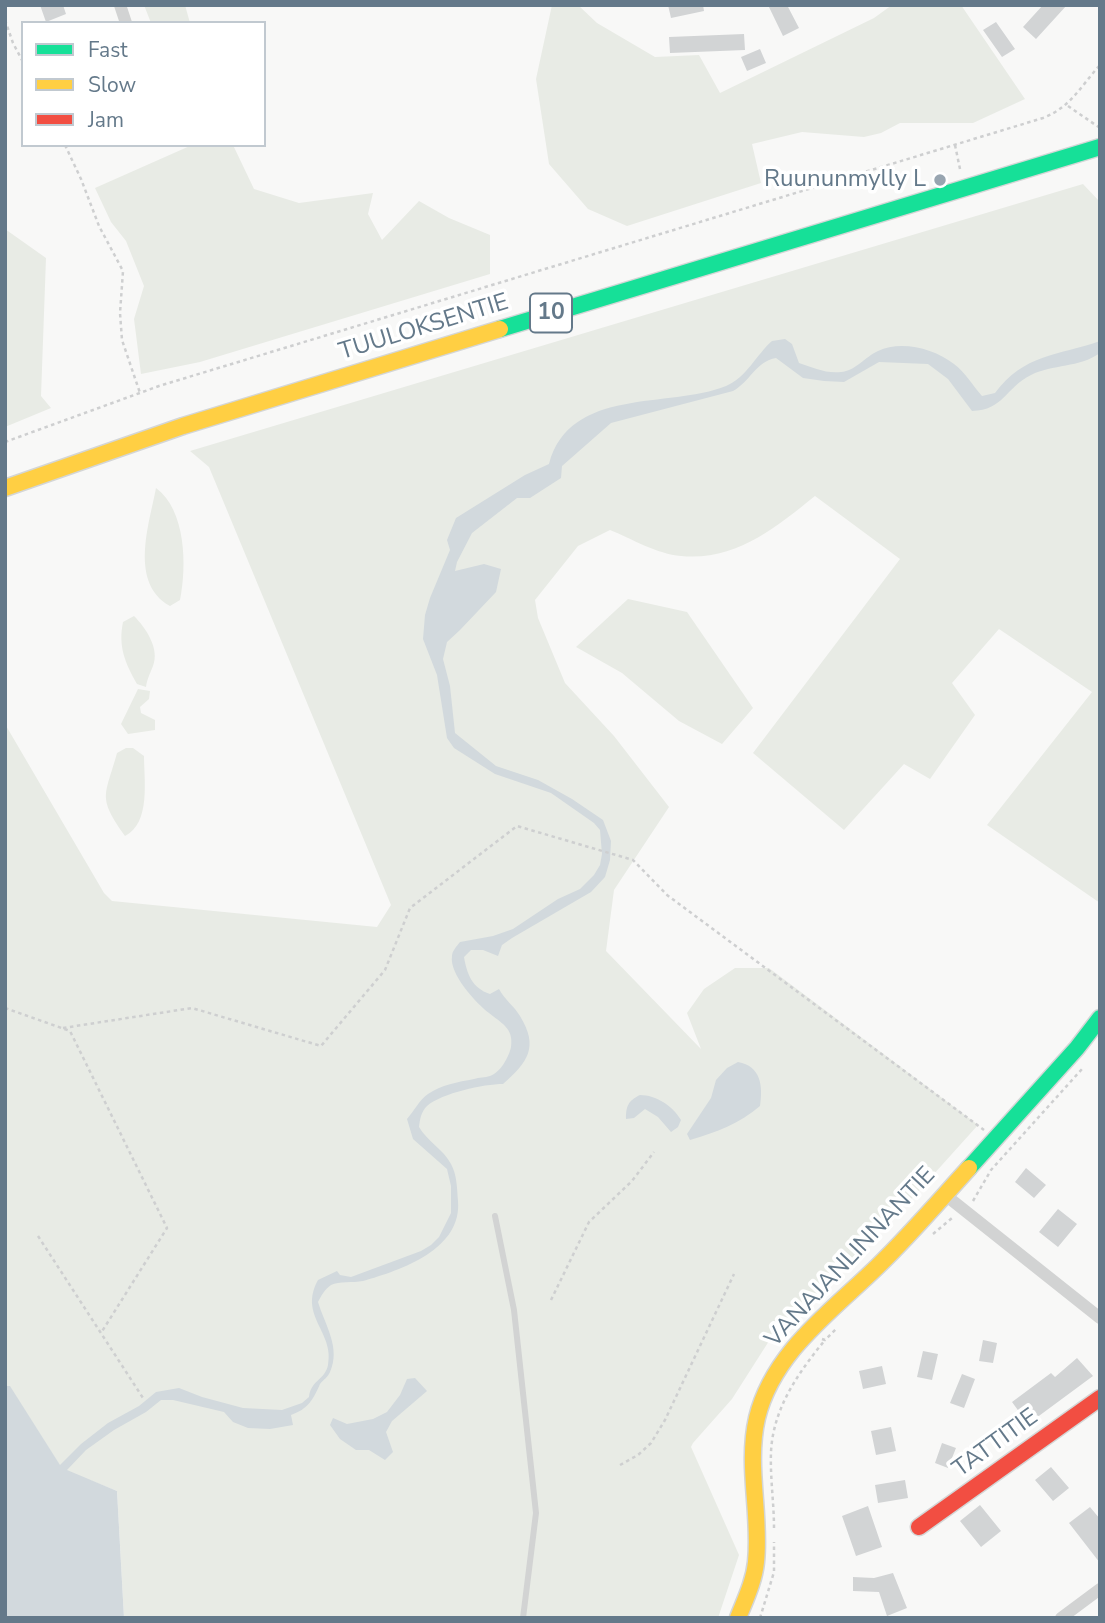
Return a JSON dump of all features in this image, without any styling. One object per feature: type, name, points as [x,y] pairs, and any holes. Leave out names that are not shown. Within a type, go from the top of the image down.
[{"type":"main road","name":"TUULOKSENTIE","points":[[5,488],[183,426],[1100,147]]},
{"type":"main road","name":"VANAJANLINNANTIE","points":[[738,1618],[756,1564],[757,1520],[752,1480],[757,1415],[786,1355],[879,1264],[1077,1048],[1100,1018]]},
{"type":"main road","name":"TATTITIE","points":[[919,1527],[1100,1398]]},
{"type":"street","points":[[944,1194],[1100,1318]]},
{"type":"street","points":[[1061,1618],[1100,1589]]},
{"type":"lane","points":[[495,1216],[514,1310],[536,1513],[523,1618]]},
{"type":"path","points":[[5,20],[21,58]]},
{"type":"path","points":[[5,442],[140,393],[1043,118],[1060,112],[1100,65]]},
{"type":"path","points":[[1067,105],[1100,128]]},
{"type":"path","points":[[955,145],[961,172]]},
{"type":"path","points":[[66,147],[99,226],[123,271],[120,313],[122,340],[140,393]]},
{"type":"path","points":[[63,1028],[192,1008],[321,1046],[384,971],[410,908],[517,826],[633,860],[667,895],[916,1078],[994,1139]]},
{"type":"path","points":[[5,1007],[70,1031],[167,1228],[101,1333]]},
{"type":"path","points":[[551,1300],[589,1222],[632,1181],[654,1152]]},
{"type":"path","points":[[38,1236],[143,1398]]},
{"type":"path","points":[[620,1465],[638,1455],[666,1420],[734,1274]]},
{"type":"path","points":[[760,1618],[774,1572],[771,1451],[775,1426],[786,1395],[825,1340]]},
{"type":"shaded area","points":[[144,5],[185,5],[189,21],[150,21]]},
{"type":"shaded area","points":[[552,5],[578,5],[597,23],[655,57],[699,55],[720,93],[874,18],[892,5],[961,5],[1025,99],[973,123],[900,123],[881,133],[864,137],[802,132],[752,144],[761,183],[627,226],[588,209],[549,164],[536,79]]},
{"type":"shaded area","points":[[187,147],[234,147],[254,189],[299,203],[373,193],[368,214],[382,240],[419,201],[449,218],[490,235],[490,274],[200,362],[141,374],[134,319],[144,286],[126,241],[111,222],[95,188]]},
{"type":"shaded area","points":[[1083,184],[1100,202],[1100,903],[987,825],[1092,692],[999,629],[952,683],[975,715],[930,779],[904,764],[844,830],[753,753],[900,559],[815,496],[754,540],[720,553],[701,556],[672,555],[610,530],[578,546],[535,600],[538,618],[565,683],[614,736],[669,807],[614,890],[606,951],[701,1049],[687,1013],[704,989],[735,968],[769,968],[978,1125],[897,1215],[769,1341],[732,1399],[693,1443],[691,1447],[739,1555],[718,1618],[124,1618],[117,1491],[62,1469],[10,1387],[5,1386],[5,724],[104,893],[112,901],[377,927],[391,905],[209,467],[190,451]]},
{"type":"shaded area","points":[[5,229],[46,258],[41,396],[51,408],[5,427]]},
{"type":"shaded area","points":[[785,339],[792,344],[799,363],[830,372],[851,369],[887,348],[917,347],[946,358],[958,367],[982,396],[995,393],[1018,371],[1042,358],[1100,341],[1100,353],[1083,361],[1031,375],[998,403],[983,410],[972,411],[948,379],[928,364],[879,362],[844,382],[803,378],[776,358],[769,360],[733,391],[611,423],[562,466],[561,478],[530,498],[517,498],[472,533],[455,571],[484,564],[501,569],[496,592],[447,642],[443,659],[450,686],[455,733],[496,766],[538,780],[603,820],[611,841],[610,860],[605,877],[591,892],[502,945],[498,956],[483,950],[471,950],[464,957],[469,975],[475,984],[490,994],[499,989],[518,1012],[526,1027],[530,1045],[524,1061],[503,1084],[453,1093],[434,1101],[422,1113],[419,1127],[448,1159],[456,1177],[457,1218],[440,1245],[427,1255],[395,1271],[363,1281],[334,1284],[325,1291],[318,1302],[333,1345],[333,1363],[329,1374],[309,1403],[291,1415],[293,1425],[270,1429],[248,1428],[233,1422],[224,1412],[173,1400],[161,1400],[86,1450],[67,1470],[117,1491],[124,1618],[5,1618],[5,1386],[10,1386],[60,1465],[108,1423],[139,1406],[156,1392],[179,1388],[243,1408],[282,1410],[302,1403],[309,1397],[312,1387],[326,1370],[329,1353],[312,1304],[318,1280],[337,1271],[340,1275],[351,1277],[421,1251],[439,1237],[451,1213],[451,1186],[447,1169],[413,1139],[407,1119],[422,1099],[433,1091],[450,1084],[494,1074],[510,1051],[509,1031],[477,1002],[459,979],[452,963],[454,950],[460,942],[513,929],[558,899],[580,889],[600,865],[600,830],[594,823],[551,793],[495,774],[454,748],[447,738],[437,675],[423,639],[425,615],[450,550],[447,540],[456,518],[525,475],[549,464],[560,439],[577,422],[599,411],[624,404],[703,393],[726,386],[740,377],[772,341]]},
{"type":"shaded area","points":[[156,488],[173,510],[182,540],[180,600],[170,606],[157,596],[146,568],[147,536]]},
{"type":"shaded area","points":[[628,599],[687,612],[753,708],[722,744],[679,721],[622,673],[576,647]]},
{"type":"shaded area","points":[[134,616],[147,633],[155,653],[146,687],[137,684],[122,647],[123,622]]},
{"type":"shaded area","points":[[138,689],[150,691],[149,699],[140,707],[141,713],[155,720],[155,730],[128,734],[121,724]]},
{"type":"shaded area","points":[[133,748],[144,756],[145,788],[139,821],[125,836],[110,812],[106,796],[117,753]]},
{"type":"shaded area","points":[[738,1062],[752,1068],[759,1078],[760,1106],[727,1127],[690,1140],[687,1134],[711,1098],[716,1080],[727,1068]]},
{"type":"shaded area","points":[[640,1095],[658,1099],[669,1106],[681,1120],[678,1127],[671,1132],[658,1117],[645,1109],[634,1118],[626,1119],[628,1104]]},
{"type":"shaded area","points":[[415,1378],[427,1391],[392,1421],[386,1432],[393,1452],[385,1460],[369,1450],[356,1450],[340,1439],[330,1425],[333,1418],[347,1424],[373,1419],[387,1412],[400,1395],[407,1379]]},
{"type":"building","points":[[40,5],[63,5],[66,14],[46,21]]},
{"type":"building","points":[[668,5],[703,5],[704,11],[671,18]]},
{"type":"building","points":[[768,5],[787,5],[799,28],[783,36]]},
{"type":"building","points":[[1043,5],[1067,5],[1036,39],[1023,27]]},
{"type":"building","points":[[996,22],[1015,49],[1002,57],[983,30]]},
{"type":"building","points":[[744,34],[745,50],[670,53],[669,37]]},
{"type":"building","points":[[760,49],[766,63],[747,71],[741,57]]},
{"type":"building","points":[[1026,1168],[1046,1185],[1034,1198],[1015,1182]]},
{"type":"building","points":[[1058,1209],[1077,1224],[1058,1247],[1039,1232]]},
{"type":"building","points":[[983,1340],[997,1343],[993,1363],[979,1361]]},
{"type":"building","points":[[923,1351],[938,1354],[932,1380],[917,1377]]},
{"type":"building","points":[[1077,1358],[1093,1376],[1028,1424],[1012,1402],[1051,1373],[1055,1377]]},
{"type":"building","points":[[882,1366],[886,1384],[863,1389],[859,1371]]},
{"type":"building","points":[[962,1374],[975,1379],[964,1408],[950,1403]]},
{"type":"building","points":[[891,1427],[896,1451],[876,1455],[871,1431]]},
{"type":"building","points":[[942,1443],[956,1448],[948,1468],[935,1463]]},
{"type":"building","points":[[1051,1467],[1069,1488],[1053,1501],[1035,1480]]},
{"type":"building","points":[[905,1480],[908,1498],[878,1503],[875,1485]]},
{"type":"building","points":[[980,1505],[1001,1531],[981,1547],[960,1521]]},
{"type":"building","points":[[868,1506],[882,1547],[856,1556],[842,1516]]},
{"type":"building","points":[[1090,1507],[1100,1519],[1100,1563],[1069,1523]]},
{"type":"building","points":[[893,1573],[907,1608],[887,1616],[879,1592],[853,1591],[853,1577],[874,1578]]},
{"type":"traffic: fast","points":[[500,329],[1100,147]]},
{"type":"traffic: fast","points":[[969,1168],[1077,1048],[1100,1018]]},
{"type":"traffic: slow","points":[[5,488],[183,426],[500,329]]},
{"type":"traffic: slow","points":[[738,1618],[756,1562],[753,1454],[757,1418],[765,1394],[776,1373],[806,1334],[890,1254],[969,1168]]},
{"type":"traffic: jam","points":[[919,1527],[1100,1398]]},
{"type":"place","name":"Ruununmylly L","points":[[940,180]]}]
